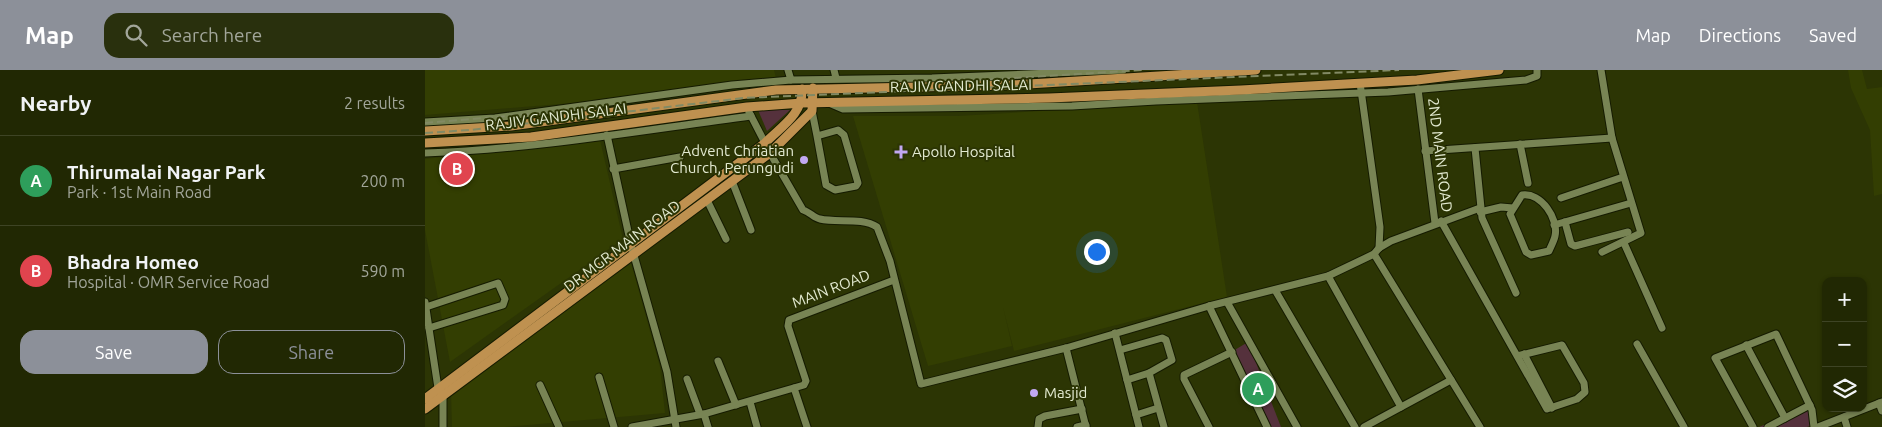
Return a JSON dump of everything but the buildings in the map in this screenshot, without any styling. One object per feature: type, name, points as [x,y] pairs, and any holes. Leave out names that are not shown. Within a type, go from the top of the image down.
[{"type":"main road","name":"RAJIV GANDHI SALAI","points":[[425,131],[511,126],[647,106],[776,90],[931,78],[1012,85],[1157,77],[1199,72],[1256,70]]},
{"type":"main road","name":"RAJIV GANDHI SALAI","points":[[425,143],[531,137],[802,103],[813,106],[826,102],[957,104],[1417,80],[1499,70]]},
{"type":"main road","points":[[1157,77],[1157,94]]},
{"type":"main road","points":[[813,88],[813,106]]},
{"type":"main road","points":[[802,89],[802,103]]},
{"type":"main road","name":"DR MGR MAIN ROAD","points":[[425,399],[441,392],[560,311],[632,249],[765,143],[796,113],[802,103]]},
{"type":"main road","name":"DR MGR MAIN ROAD","points":[[632,249],[707,200],[769,153],[813,106]]},
{"type":"main road","name":"DR MGR MAIN ROAD","points":[[425,409],[441,392]]},
{"type":"street","points":[[788,70],[791,80]]},
{"type":"street","points":[[834,70],[836,78]]},
{"type":"street","points":[[425,122],[495,118],[732,85],[791,80],[931,78],[1123,70]]},
{"type":"street","points":[[957,104],[1072,106],[1156,101],[1361,94],[1526,80],[1537,76],[1537,70]]},
{"type":"street","points":[[1601,70],[1612,138],[1641,233],[1624,243],[1602,252]]},
{"type":"street","points":[[1360,83],[1380,227],[1377,251],[1480,427]]},
{"type":"street","name":"2ND MAIN ROAD","points":[[894,280],[921,384],[1066,348],[1209,306],[1328,276],[1438,222],[1425,151],[1418,89]]},
{"type":"street","points":[[813,106],[817,136],[827,185],[835,190],[856,186],[858,183],[844,135],[838,130],[817,136]]},
{"type":"street","points":[[425,153],[511,148],[607,135],[749,111],[765,143]]},
{"type":"street","points":[[607,135],[632,249],[667,372],[676,423]]},
{"type":"street","points":[[1425,151],[1612,138]]},
{"type":"street","points":[[1520,144],[1528,184]]},
{"type":"street","points":[[1475,148],[1480,210],[1517,293]]},
{"type":"street","points":[[769,153],[803,210],[810,212],[817,219],[866,223],[877,227],[882,236],[894,280]]},
{"type":"street","points":[[613,169],[680,157]]},
{"type":"street","points":[[1561,198],[1623,177]]},
{"type":"street","points":[[732,181],[751,230]]},
{"type":"street","points":[[1525,194],[1546,204],[1554,225],[1555,236],[1549,251],[1531,256],[1526,252],[1510,214],[1520,197],[1525,194]]},
{"type":"street","points":[[707,200],[727,239]]},
{"type":"street","points":[[1554,225],[1631,203]]},
{"type":"street","points":[[1513,208],[1501,207],[1480,210],[1438,222],[1521,355],[1550,408],[1577,399],[1585,392],[1584,382],[1562,345],[1521,355]]},
{"type":"street","points":[[1565,222],[1571,244],[1575,246],[1628,232]]},
{"type":"street","points":[[1624,243],[1662,328]]},
{"type":"street","points":[[1328,276],[1401,407]]},
{"type":"street","name":"MAIN ROAD","points":[[798,387],[806,381],[788,326],[789,320],[894,280]]},
{"type":"street","points":[[429,328],[503,306],[505,300],[498,284],[426,308],[429,328],[441,392],[443,427]]},
{"type":"street","points":[[1275,290],[1355,427]]},
{"type":"street","points":[[1227,302],[1297,427]]},
{"type":"street","points":[[1209,306],[1267,427]]},
{"type":"street","points":[[1115,333],[1139,427]]},
{"type":"street","points":[[1753,427],[1716,360],[1719,356],[1776,334],[1810,405],[1814,427]]},
{"type":"street","points":[[1120,350],[1162,338],[1166,340],[1172,360],[1149,373],[1127,380]]},
{"type":"street","points":[[1637,344],[1684,427]]},
{"type":"street","points":[[1746,345],[1785,418]]},
{"type":"street","points":[[1066,348],[1086,426],[1077,427]]},
{"type":"street","points":[[1209,427],[1183,377],[1188,372],[1232,352]]},
{"type":"street","points":[[718,362],[736,405]]},
{"type":"street","points":[[1149,373],[1164,427]]},
{"type":"street","points":[[599,377],[614,427]]},
{"type":"street","points":[[687,380],[708,427]]},
{"type":"street","points":[[1365,427],[1451,380]]},
{"type":"street","points":[[540,385],[559,427]]},
{"type":"street","points":[[632,427],[676,423],[798,387],[807,427]]},
{"type":"street","points":[[749,402],[757,427]]},
{"type":"street","points":[[1818,427],[1881,402],[1882,411]]},
{"type":"street","points":[[1768,427],[1810,405]]},
{"type":"street","points":[[1136,415],[1159,408]]},
{"type":"street","points":[[1038,427],[1039,419],[1045,416],[1082,409]]},
{"type":"street","points":[[1843,417],[1847,427]]},
{"type":"shaded area","points":[[425,70],[774,70],[778,86],[425,115]]},
{"type":"shaded area","points":[[1848,70],[1862,70],[1867,89],[1882,87],[1882,194],[1874,196],[1870,130],[1851,88]]},
{"type":"shaded area","points":[[1197,102],[1227,297],[1014,351],[1003,307],[1012,346],[928,366],[853,116],[958,116]]},
{"type":"shaded area","points":[[758,110],[790,110],[767,131]]},
{"type":"shaded area","points":[[600,140],[623,239],[450,362],[425,230],[425,159]]},
{"type":"shaded area","points":[[631,263],[660,367],[665,413],[505,427],[452,427],[451,393]]},
{"type":"shaded area","points":[[1248,342],[1281,427],[1268,427],[1233,351]]},
{"type":"shaded area","points":[[1808,407],[1816,424],[1807,427],[1759,427]]},
{"type":"railway","points":[[966,81],[1143,70]]},
{"type":"railway","points":[[425,133],[470,130],[744,98],[1399,70]]},
{"type":"railway","points":[[425,123],[589,109]]},
{"type":"place","name":"Apollo Hospital","points":[[901,152]]},
{"type":"place","name":"Advent Chriatian Church, Perungudi","points":[[804,160]]},
{"type":"place","name":"Bhadra Homeo","points":[[457,169]]},
{"type":"place","name":"Thirumalai Nagar Park","points":[[1258,389]]},
{"type":"place","name":"Masjid","points":[[1034,393]]}]
